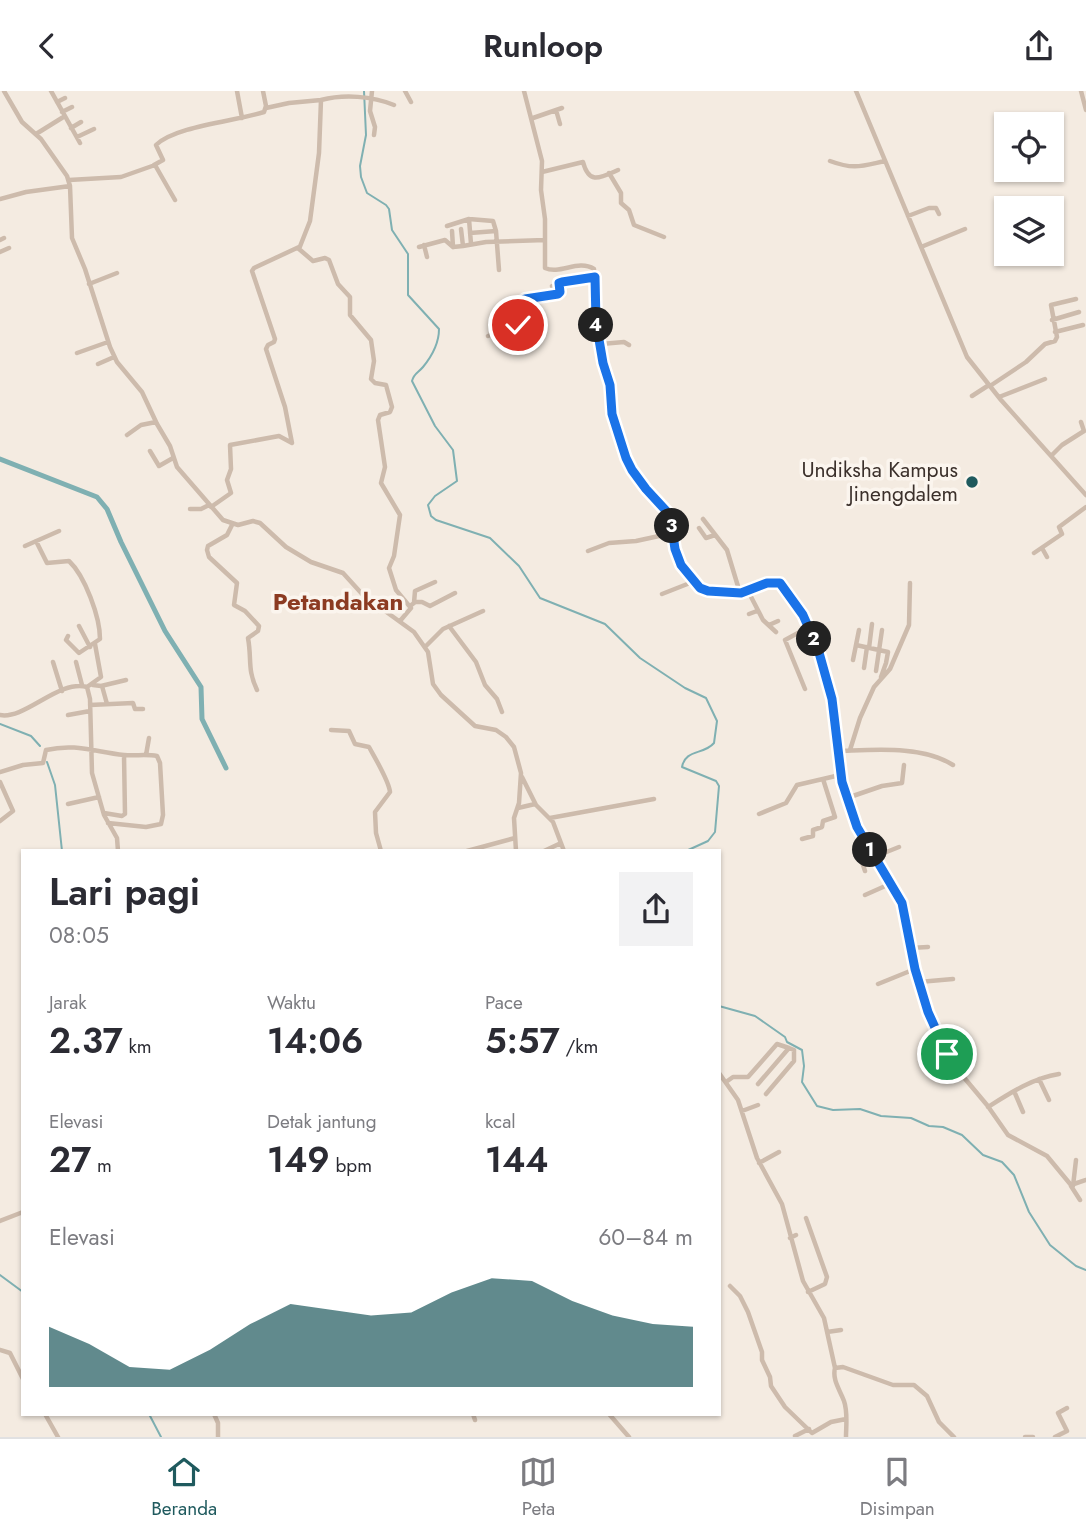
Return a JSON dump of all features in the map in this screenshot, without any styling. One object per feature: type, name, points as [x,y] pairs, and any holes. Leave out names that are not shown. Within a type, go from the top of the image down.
[{"type":"street","points":[[4,91],[20,118],[36,134],[69,183],[72,236],[108,342],[114,357],[142,391],[156,422],[169,442],[177,467],[218,516],[232,524],[253,521],[260,523],[286,547],[311,562],[343,573],[363,595],[414,632],[430,657],[433,684],[441,695],[475,726],[496,730],[506,737],[517,754],[520,773],[518,808],[514,818],[516,849]]},
{"type":"street","points":[[51,91],[80,143]]},
{"type":"street","points":[[237,91],[242,117]]},
{"type":"street","points":[[263,91],[266,108]]},
{"type":"street","points":[[372,91],[374,135]]},
{"type":"street","points":[[405,91],[411,102]]},
{"type":"street","points":[[524,91],[542,161],[544,262],[546,269],[552,271],[576,265],[594,269],[596,316],[603,363],[610,385],[611,409],[626,458],[646,489],[668,512],[679,561],[700,588],[705,591],[740,593],[767,583],[780,583],[809,627],[831,693],[840,775],[847,798],[874,857],[892,883],[904,909],[915,969],[928,1012],[949,1058],[1011,1138],[1047,1156],[1080,1200]]},
{"type":"street","points":[[856,91],[967,357],[1086,495]]},
{"type":"street","points":[[1081,91],[1086,110]]},
{"type":"street","points":[[0,199],[69,183],[124,177],[163,160],[156,145],[166,138],[223,120],[264,111],[266,108],[340,96],[371,99],[394,105]]},
{"type":"street","points":[[57,102],[65,98]]},
{"type":"street","points":[[190,509],[210,506],[231,493],[227,479],[231,470],[229,450],[232,443],[279,436],[292,443],[285,407],[266,349],[275,339],[252,271],[299,247],[306,236],[318,153],[321,100]]},
{"type":"street","points":[[36,134],[72,107]]},
{"type":"street","points":[[533,118],[559,109],[560,124]]},
{"type":"street","points":[[71,128],[81,122]]},
{"type":"street","points":[[77,137],[94,129]]},
{"type":"street","points":[[831,161],[853,168],[885,160]]},
{"type":"street","points":[[542,172],[583,162],[590,177],[600,177],[618,170]]},
{"type":"street","points":[[154,165],[159,168],[175,200]]},
{"type":"street","points":[[609,173],[621,193],[621,203],[629,210],[634,225],[664,237]]},
{"type":"street","points":[[908,216],[931,207],[936,208],[939,214]]},
{"type":"street","points":[[469,219],[471,244]]},
{"type":"street","points":[[447,226],[469,219],[493,221],[499,270]]},
{"type":"street","points":[[461,229],[463,246]]},
{"type":"street","points":[[921,247],[965,229]]},
{"type":"street","points":[[452,231],[453,247]]},
{"type":"street","points":[[471,233],[496,231]]},
{"type":"street","points":[[427,257],[421,246],[445,240],[453,247],[545,240]]},
{"type":"street","points":[[299,247],[309,260],[329,260],[338,284],[350,297],[350,315],[371,340],[374,361],[371,379],[387,387],[392,410],[380,415],[378,420],[385,467],[382,483],[400,515],[394,556],[389,568],[396,590],[410,607]]},
{"type":"street","points":[[0,252],[9,248]]},
{"type":"street","points":[[89,284],[117,273]]},
{"type":"street","points":[[552,286],[595,277]]},
{"type":"street","points":[[488,336],[524,323],[523,300],[558,294],[559,283]]},
{"type":"street","points":[[972,396],[1026,362],[1045,344],[1055,341],[1051,305],[1076,299]]},
{"type":"street","points":[[1052,320],[1079,312]]},
{"type":"street","points":[[518,325],[520,335]]},
{"type":"street","points":[[1055,332],[1083,325]]},
{"type":"street","points":[[77,353],[108,342]]},
{"type":"street","points":[[601,344],[624,342],[629,345]]},
{"type":"street","points":[[98,364],[114,357]]},
{"type":"street","points":[[999,397],[1045,379]]},
{"type":"street","points":[[127,435],[141,425],[156,422]]},
{"type":"street","points":[[1051,456],[1062,445],[1084,432],[1081,422]]},
{"type":"street","points":[[150,451],[159,466],[173,458]]},
{"type":"street","points":[[1034,553],[1062,534],[1059,527],[1086,507]]},
{"type":"street","points":[[703,519],[727,550],[740,593]]},
{"type":"street","points":[[232,524],[227,534],[208,546],[207,552],[237,583],[234,605],[245,611],[259,627],[248,639],[251,658],[249,670],[257,690]]},
{"type":"street","points":[[699,528],[706,538],[716,534]]},
{"type":"street","points":[[25,546],[59,531]]},
{"type":"street","points":[[589,551],[609,543],[636,541],[673,533]]},
{"type":"street","points":[[36,541],[47,563],[69,561],[82,577],[100,629],[100,639],[78,653],[66,640],[68,636]]},
{"type":"street","points":[[1042,548],[1047,557]]},
{"type":"street","points":[[662,594],[695,581]]},
{"type":"street","points":[[400,621],[415,601],[415,591],[435,582]]},
{"type":"street","points":[[850,750],[874,687],[890,669],[910,621],[910,583]]},
{"type":"street","points":[[748,591],[757,611],[776,632]]},
{"type":"street","points":[[415,601],[430,606],[455,593]]},
{"type":"street","points":[[425,647],[449,626],[483,611]]},
{"type":"street","points":[[748,614],[757,611]]},
{"type":"street","points":[[769,625],[778,621]]},
{"type":"street","points":[[864,668],[872,624]]},
{"type":"street","points":[[79,626],[92,646],[102,676],[93,684]]},
{"type":"street","points":[[449,626],[476,662],[485,685],[497,699],[502,712]]},
{"type":"street","points":[[806,689],[785,641],[809,627]]},
{"type":"street","points":[[853,660],[859,630]]},
{"type":"street","points":[[876,671],[882,630]]},
{"type":"street","points":[[856,645],[879,649],[888,654],[880,678]]},
{"type":"street","points":[[53,662],[62,691]]},
{"type":"street","points":[[76,662],[90,708],[91,767],[104,813],[117,838],[118,849]]},
{"type":"street","points":[[0,715],[10,716],[62,691],[127,680]]},
{"type":"street","points":[[102,686],[107,704]]},
{"type":"street","points":[[68,715],[107,704],[132,703],[134,709],[143,709]]},
{"type":"street","points":[[331,730],[349,731],[355,744],[369,747],[390,786],[390,792],[374,812],[380,849]]},
{"type":"street","points":[[146,755],[149,738]]},
{"type":"street","points":[[0,772],[23,765],[43,763],[47,749],[70,746],[124,755],[158,756],[162,822],[146,827],[108,823]]},
{"type":"street","points":[[838,751],[909,751],[953,765]]},
{"type":"street","points":[[104,813],[122,816],[125,814],[124,755]]},
{"type":"street","points":[[847,798],[876,787],[902,783],[904,765]]},
{"type":"street","points":[[520,773],[536,804],[550,818],[563,849]]},
{"type":"street","points":[[759,814],[786,803],[797,785],[840,775]]},
{"type":"street","points":[[802,839],[812,837],[813,829],[822,827],[823,821],[835,817],[823,779]]},
{"type":"street","points":[[0,782],[13,813],[0,821]]},
{"type":"street","points":[[68,804],[99,797]]},
{"type":"street","points":[[550,818],[654,799]]},
{"type":"street","points":[[518,808],[536,804]]},
{"type":"street","points":[[475,849],[516,838]]},
{"type":"street","points":[[548,849],[561,843]]},
{"type":"street","points":[[865,870],[862,862],[900,847]]},
{"type":"street","points":[[865,895],[892,883]]},
{"type":"street","points":[[910,948],[928,947]]},
{"type":"street","points":[[878,984],[915,969]]},
{"type":"street","points":[[919,982],[953,979]]},
{"type":"street","points":[[726,1082],[733,1077],[748,1077],[777,1044],[794,1050],[794,1061],[765,1094]]},
{"type":"street","points":[[758,1084],[789,1048]]},
{"type":"street","points":[[988,1107],[1013,1091],[1039,1079],[1059,1074]]},
{"type":"street","points":[[721,1076],[742,1111],[759,1163],[782,1204],[803,1282],[823,1316],[835,1368],[834,1375],[844,1401],[846,1437]]},
{"type":"street","points":[[1039,1079],[1049,1100]]},
{"type":"street","points":[[1013,1091],[1023,1112]]},
{"type":"street","points":[[742,1111],[758,1105]]},
{"type":"street","points":[[759,1163],[779,1152]]},
{"type":"street","points":[[1072,1186],[1076,1160]]},
{"type":"street","points":[[1072,1186],[1086,1180]]},
{"type":"street","points":[[0,1220],[21,1213]]},
{"type":"street","points":[[806,1217],[827,1277],[825,1284],[808,1292]]},
{"type":"street","points":[[790,1238],[796,1235]]},
{"type":"street","points":[[730,1286],[740,1296],[748,1312],[771,1386],[785,1407],[813,1433],[831,1422],[846,1419]]},
{"type":"street","points":[[827,1332],[841,1330]]},
{"type":"street","points":[[0,1350],[10,1353],[21,1375]]},
{"type":"street","points":[[835,1368],[843,1367],[895,1385],[914,1385],[926,1395],[933,1405],[937,1420],[954,1437]]},
{"type":"street","points":[[1055,1437],[1067,1431],[1058,1413],[1067,1408]]},
{"type":"street","points":[[46,1416],[58,1437]]},
{"type":"street","points":[[215,1416],[218,1437]]},
{"type":"street","points":[[611,1416],[629,1437]]},
{"type":"street","points":[[795,1436],[808,1429]]},
{"type":"street","points":[[1024,1437],[1033,1437]]},
{"type":"waterway","points":[[364,91],[366,135],[360,166],[361,177],[367,193],[389,209],[392,230],[408,254],[408,295],[439,329],[432,354],[412,381],[435,426],[453,450],[457,481],[435,496],[428,505],[431,516],[490,538],[519,566],[540,598],[605,624],[640,658],[685,688],[706,698],[717,721],[714,743],[687,757],[682,767],[716,781],[719,786],[715,832],[708,841],[690,849]]},
{"type":"waterway","points":[[0,459],[97,497],[107,509],[165,631],[201,687],[202,719],[226,768]]},
{"type":"waterway","points":[[0,724],[31,736],[40,746]]},
{"type":"waterway","points":[[47,762],[55,785],[62,849]]},
{"type":"waterway","points":[[721,1007],[755,1016],[785,1037],[787,1042],[802,1050],[802,1082],[817,1106],[833,1110],[860,1109],[881,1116],[911,1118],[929,1126],[943,1127],[962,1135],[983,1155],[1002,1162],[1014,1175],[1029,1212],[1050,1245],[1076,1266],[1086,1270]]},
{"type":"waterway","points":[[0,1275],[21,1291]]},
{"type":"waterway","points":[[150,1416],[161,1437]]},
{"type":"place","name":"Undiksha Kampus Jinengdalem","points":[[972,482]]},
{"type":"district","name":"Petandakan","points":[[338,601]]},
{"type":"route","points":[[518,325],[524,323],[522,302],[525,299],[558,294],[559,283],[562,282],[595,277],[596,322],[610,385],[612,414],[632,470],[670,515],[675,549],[681,565],[700,588],[708,591],[741,593],[767,583],[780,583],[808,623],[831,693],[840,775],[846,795],[863,837],[902,903],[915,969],[928,1012],[947,1054]]}]
